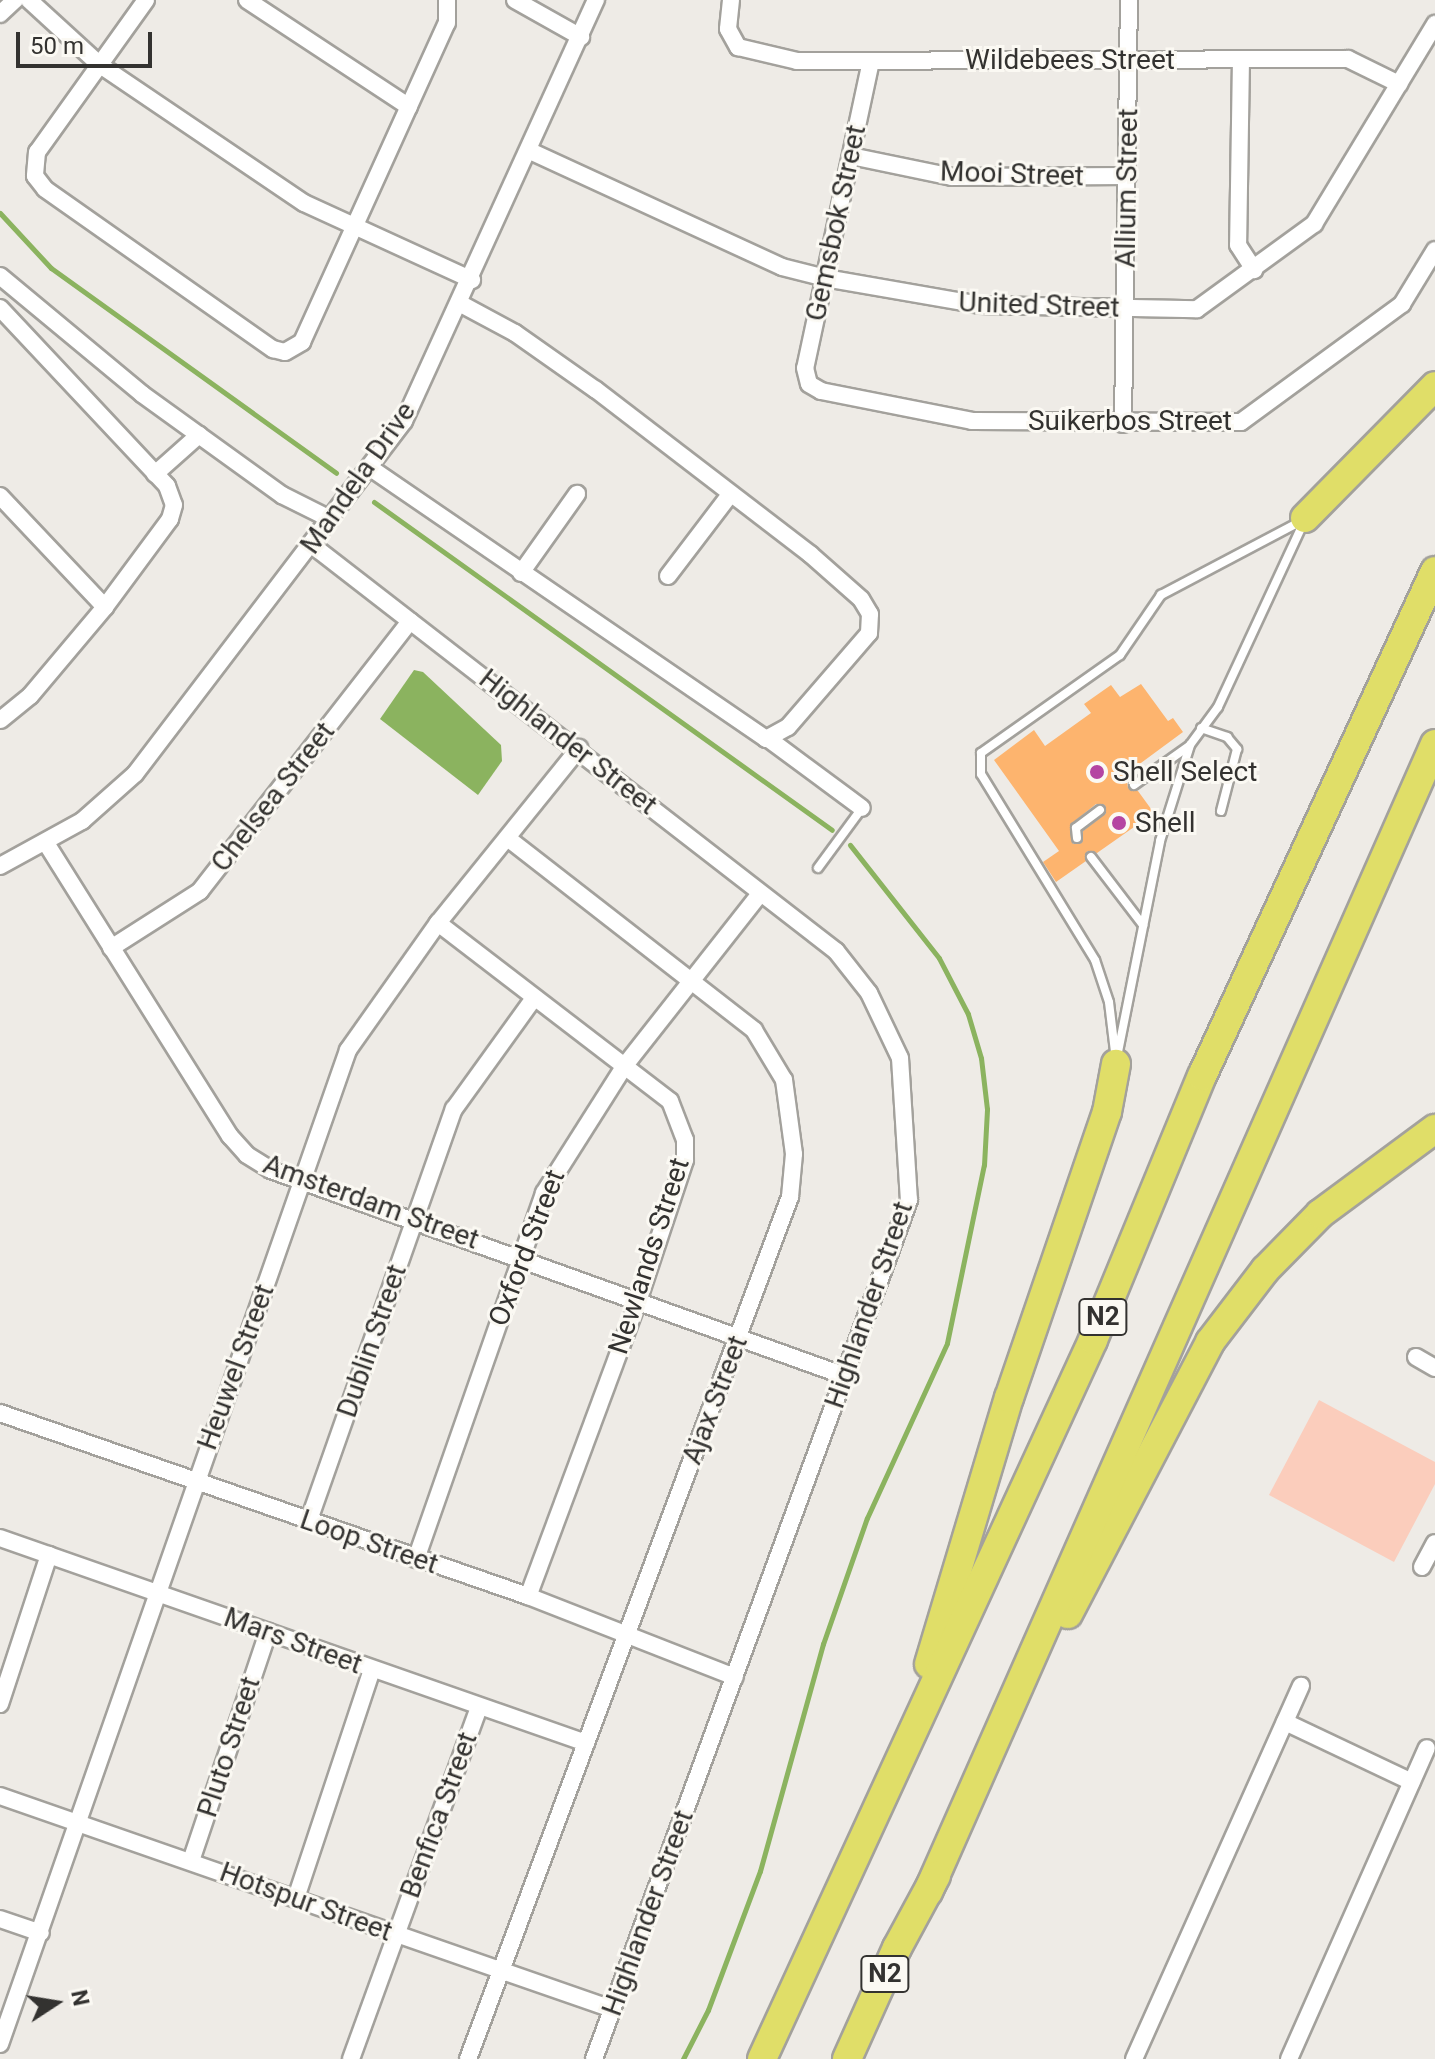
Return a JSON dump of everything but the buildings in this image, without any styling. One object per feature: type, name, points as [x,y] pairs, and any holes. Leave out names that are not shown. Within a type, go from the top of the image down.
[{"type":"highway","points":[[1305,518],[1435,386]]},
{"type":"highway","name":"N2","points":[[762,2059],[1093,1340],[1202,1076],[1435,571]]},
{"type":"highway","name":"N2","points":[[847,2059],[928,1892],[1435,744]]},
{"type":"highway","points":[[899,1764],[1009,1398],[1107,1112],[1116,1064]]},
{"type":"highway","points":[[928,1892],[1210,1342],[1265,1270],[1320,1214],[1435,1129]]},
{"type":"street","points":[[0,14],[15,0]]},
{"type":"street","points":[[29,0],[100,65],[304,203],[472,280]]},
{"type":"street","points":[[146,0],[37,152],[37,181],[273,349],[300,346],[447,23],[447,0]]},
{"type":"street","points":[[247,0],[409,107]]},
{"type":"street","points":[[515,0],[581,37]]},
{"type":"street","name":"Mandela Drive","points":[[0,866],[46,843],[98,809],[135,774],[404,421],[472,280],[596,0]]},
{"type":"street","name":"Wildebees Street","points":[[731,0],[728,29],[738,47],[797,61],[1348,59],[1399,84]]},
{"type":"street","name":"Allium Street","points":[[1123,424],[1129,0]]},
{"type":"street","name":"United Street","points":[[530,151],[782,267],[825,278],[952,303],[1202,307],[1314,224],[1435,24]]},
{"type":"street","points":[[1241,59],[1238,245],[1254,270]]},
{"type":"street","name":"Gemsbok Street","points":[[809,384],[805,368],[871,61]]},
{"type":"street","name":"Mooi Street","points":[[851,156],[952,177],[1128,176]]},
{"type":"street","name":"Suikerbos Street","points":[[809,384],[821,391],[945,419],[1229,424],[1249,418],[1402,304],[1435,250]]},
{"type":"street","points":[[0,276],[64,331],[282,495],[334,513]]},
{"type":"street","points":[[461,304],[515,333],[596,390],[847,585],[870,614],[862,646],[788,727],[770,740]]},
{"type":"street","points":[[0,308],[171,491],[172,514],[105,607],[4,712]]},
{"type":"street","points":[[28,337],[64,331]]},
{"type":"street","points":[[155,474],[199,435]]},
{"type":"street","points":[[366,471],[770,740],[862,808]]},
{"type":"street","points":[[521,573],[577,494]]},
{"type":"street","points":[[0,496],[105,607]]},
{"type":"street","points":[[668,576],[729,496]]},
{"type":"street","name":"Highlander Street","points":[[312,545],[579,748],[853,968],[900,1058],[909,1200],[594,2059]]},
{"type":"street","name":"Chelsea Street","points":[[111,948],[200,891],[410,621]]},
{"type":"street","name":"Heuwel Street","points":[[1,2039],[41,1933],[157,1589],[348,1050],[438,923],[509,839],[579,748]]},
{"type":"street","name":"Ajax Street","points":[[468,2059],[790,1197],[792,1123],[784,1080],[770,1052],[754,1030],[509,839]]},
{"type":"street","name":"Amsterdam Street","points":[[46,843],[230,1136],[271,1170],[415,1219],[845,1376]]},
{"type":"street","name":"Oxford Street","points":[[416,1559],[544,1193],[626,1064],[760,894]]},
{"type":"street","name":"Newlands Street","points":[[438,923],[626,1064],[670,1101],[685,1140],[685,1160],[638,1301],[528,1596]]},
{"type":"street","name":"Dublin Street","points":[[309,1520],[454,1109],[534,998]]},
{"type":"street","points":[[1416,1357],[1435,1368]]},
{"type":"street","name":"Loop Street","points":[[0,1413],[528,1596],[735,1677]]},
{"type":"street","name":"Mars Street","points":[[0,1538],[157,1589],[372,1670],[586,1743]]},
{"type":"street","points":[[1422,1567],[1435,1543]]},
{"type":"street","points":[[0,1704],[49,1555]]},
{"type":"street","name":"Pluto Street","points":[[191,1861],[268,1632]]},
{"type":"street","points":[[296,1898],[372,1670]]},
{"type":"street","points":[[1134,2059],[1301,1686]]},
{"type":"street","name":"Benfica Street","points":[[351,2059],[479,1707]]},
{"type":"street","points":[[1285,1722],[1412,1782]]},
{"type":"street","points":[[1289,2059],[1427,1748]]},
{"type":"street","name":"Hotspur Street","points":[[0,1796],[612,2009]]},
{"type":"street","points":[[0,1919],[41,1933]]},
{"type":"lane","points":[[1116,1064],[1160,841],[1190,745],[1218,707],[1305,518]]},
{"type":"lane","points":[[1116,1064],[1109,1002],[1095,960],[981,774],[981,753],[1120,655],[1161,595],[1305,518]]},
{"type":"lane","points":[[1201,728],[1227,737],[1237,749],[1221,811]]},
{"type":"lane","points":[[1134,785],[1190,745]]},
{"type":"lane","points":[[818,868],[862,808]]},
{"type":"lane","points":[[1077,838],[1076,828],[1100,810]]},
{"type":"lane","points":[[1091,857],[1143,925]]},
{"type":"shaded area","points":[[414,670],[423,672],[501,745],[502,761],[478,795],[380,719]]},
{"type":"shaded area","points":[[1319,1400],[1435,1462],[1435,1484],[1394,1562],[1269,1495]]},
{"type":"waterway","points":[[0,213],[51,268],[336,473]]},
{"type":"waterway","points":[[374,502],[832,830]]},
{"type":"waterway","points":[[683,2059],[708,2010],[760,1871],[823,1644],[867,1518],[947,1343],[984,1165],[987,1109],[981,1058],[968,1014],[939,958],[850,845]]},
{"type":"place","name":"Shell Select","points":[[1097,772]]},
{"type":"place","name":"Shell","points":[[1119,823]]}]
